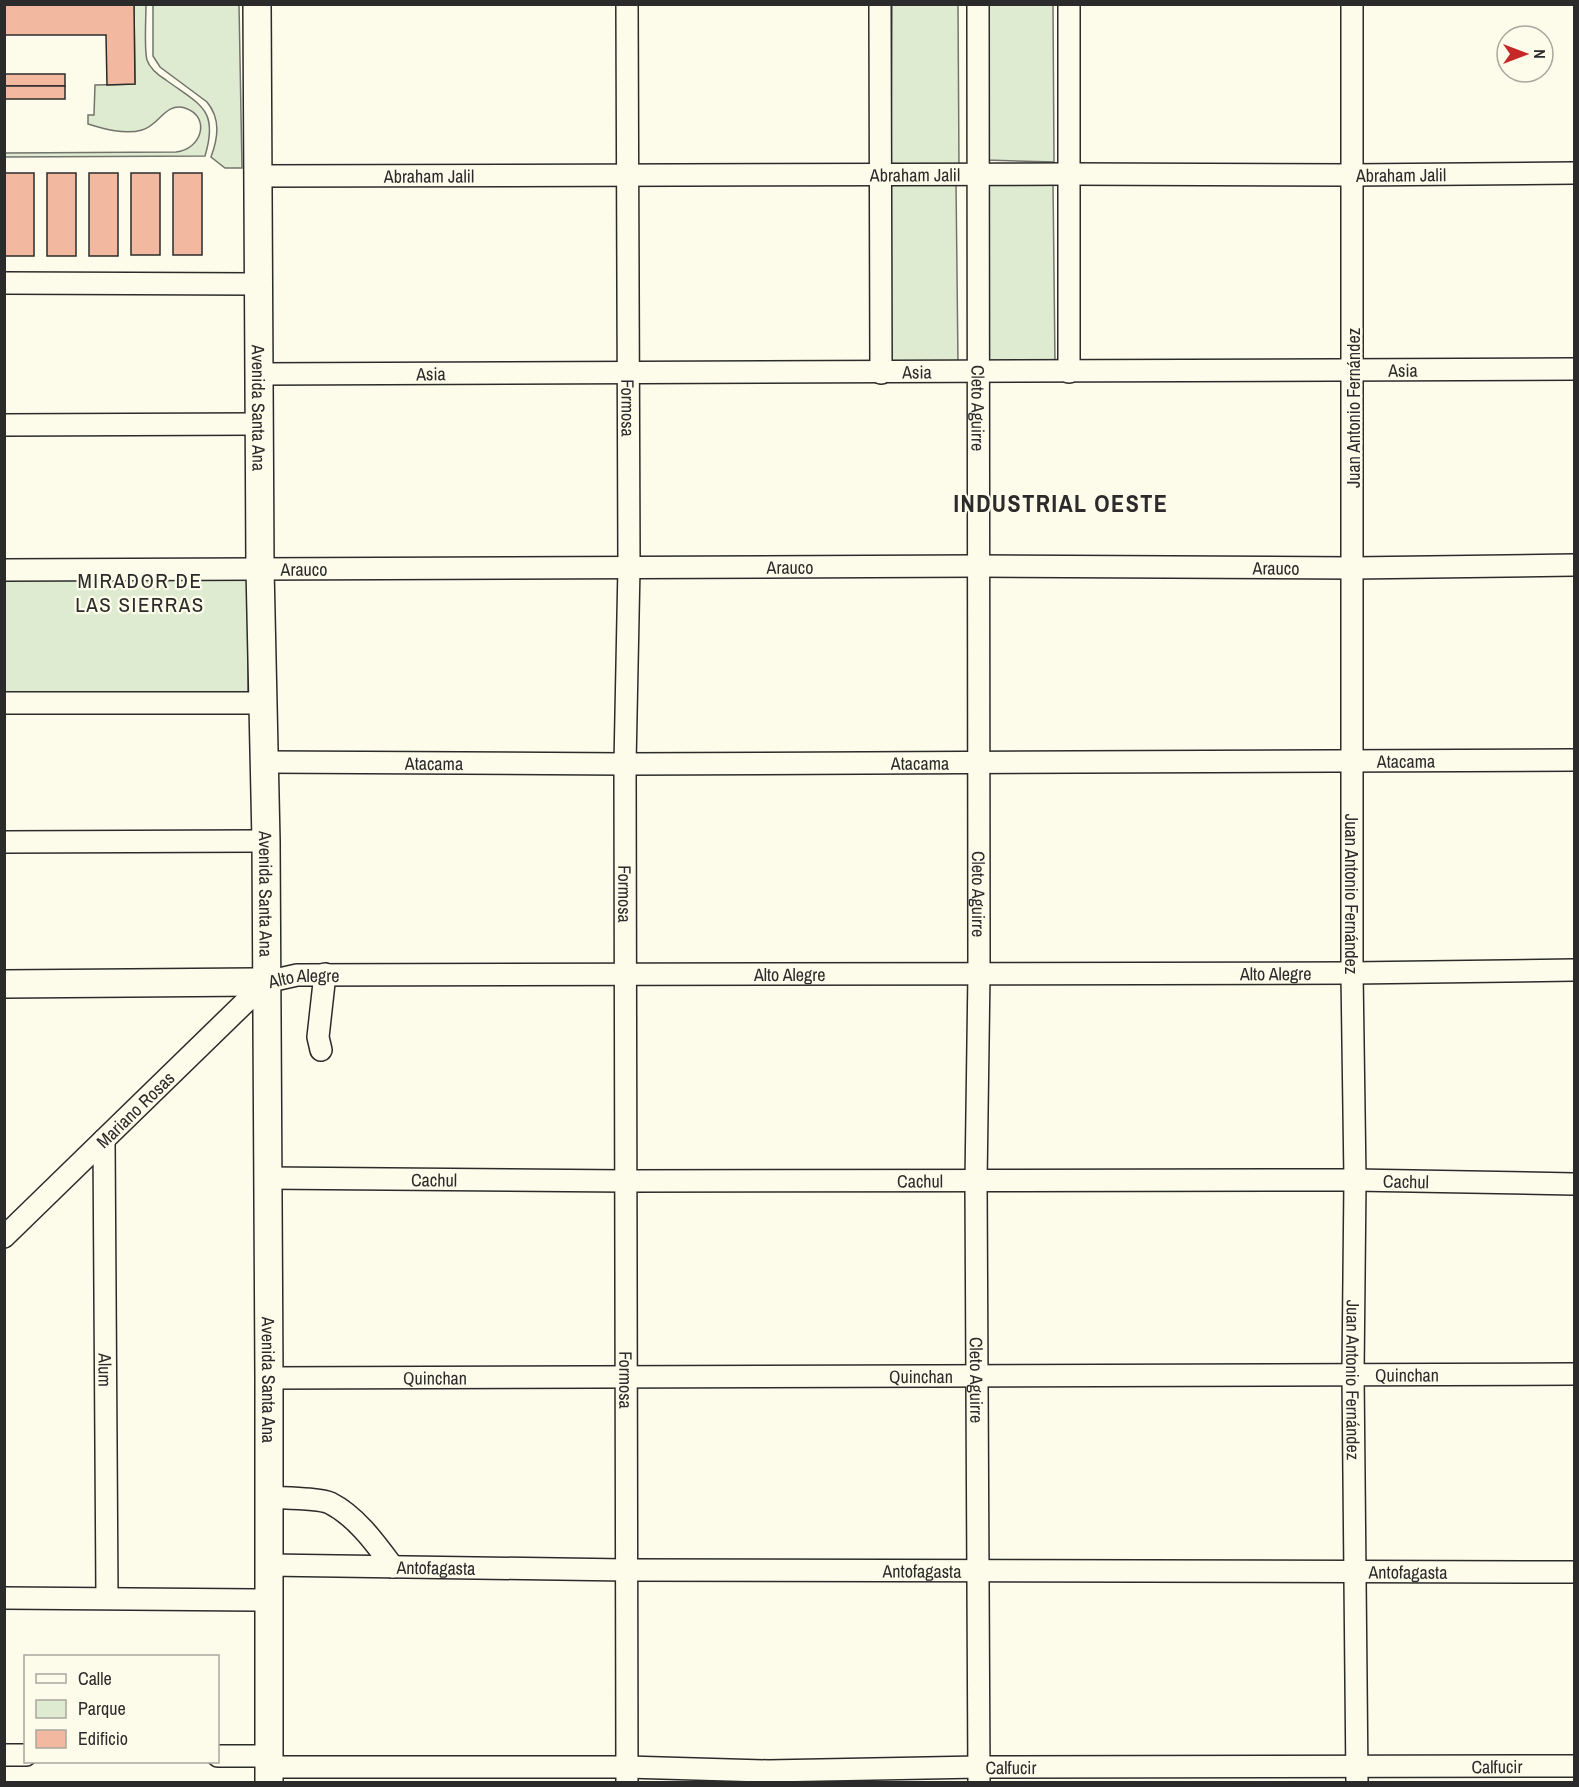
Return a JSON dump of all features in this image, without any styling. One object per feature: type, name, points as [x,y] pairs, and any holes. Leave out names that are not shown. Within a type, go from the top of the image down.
[{"type":"main road","name":"Avenida Santa Ana","points":[[257,4],[260,568],[267,982],[269,1768]]},
{"type":"main road","name":"Alto Alegre","points":[[4,984],[267,982]]},
{"type":"street","name":"Formosa","points":[[627,4],[629,567],[625,764],[627,1775]]},
{"type":"street","points":[[880,4],[880,373]]},
{"type":"street","name":"Cleto Aguirre","points":[[978,4],[979,973],[976,1182],[980,1570],[979,1775]]},
{"type":"street","points":[[1069,4],[1069,372]]},
{"type":"street","name":"Juan Antonio Fernández","points":[[1352,4],[1352,973],[1355,1180],[1353,1374],[1357,1775]]},
{"type":"street","name":"Abraham Jalil","points":[[257,176],[1575,173]]},
{"type":"street","points":[[4,283],[258,284]]},
{"type":"street","name":"Asia","points":[[259,374],[1575,369]]},
{"type":"street","points":[[4,425],[260,423]]},
{"type":"street","name":"Arauco","points":[[4,570],[978,566],[1353,568],[1575,564]]},
{"type":"street","points":[[4,704],[262,703]]},
{"type":"street","name":"Atacama","points":[[264,762],[625,764],[1575,760]]},
{"type":"street","points":[[4,842],[266,841]]},
{"type":"street","name":"Alto Alegre","points":[[267,982],[297,975],[325,974],[1352,973],[1575,970]]},
{"type":"street","points":[[321,1050],[318,1037],[325,974]]},
{"type":"street","name":"Mariano Rosas","points":[[4,1237],[267,982]]},
{"type":"street","name":"Alum","points":[[104,1140],[107,1598]]},
{"type":"street","name":"Cachul","points":[[267,1178],[976,1182],[1355,1180],[1575,1184]]},
{"type":"street","name":"Quinchan","points":[[269,1378],[1575,1374]]},
{"type":"street","points":[[269,1497],[329,1502],[371,1538],[393,1567]]},
{"type":"street","name":"Antofagasta","points":[[268,1565],[626,1570],[1575,1572]]},
{"type":"street","points":[[4,1598],[269,1600]]},
{"type":"street","points":[[4,1755],[24,1755]]},
{"type":"street","name":"Calfucir","points":[[219,1756],[269,1768],[627,1775],[768,1771],[979,1775],[1357,1775],[1575,1766]]},
{"type":"green space","points":[[134,5],[146,5],[146,49],[150,66],[157,74],[197,103],[208,118],[210,128],[205,156],[5,157],[4,153],[176,152],[192,146],[200,133],[201,125],[193,112],[185,108],[172,108],[148,128],[142,130],[115,131],[88,124],[88,115],[94,115],[95,85],[135,84]]},
{"type":"green space","points":[[153,5],[239,5],[242,168],[225,168],[211,157],[217,129],[215,115],[211,108],[207,102],[160,67],[153,56]]},
{"type":"green space","points":[[892,5],[958,5],[959,168],[891,166]]},
{"type":"green space","points":[[987,5],[1053,5],[1054,162],[986,160]]},
{"type":"green space","points":[[956,182],[958,364],[889,361],[891,184]]},
{"type":"green space","points":[[1053,182],[1055,364],[987,361],[988,184]]},
{"type":"green space","points":[[248,575],[248,696],[5,697],[4,576]]},
{"type":"building","points":[[4,4],[134,4],[135,84],[107,85],[106,35],[4,35]]},
{"type":"building","points":[[4,74],[65,74],[65,86],[4,86]]},
{"type":"building","points":[[4,86],[65,86],[65,99],[4,99]]},
{"type":"building","points":[[5,173],[34,173],[34,256],[5,256]]},
{"type":"building","points":[[47,173],[76,173],[76,256],[47,256]]},
{"type":"building","points":[[89,173],[118,173],[118,256],[89,256]]},
{"type":"building","points":[[131,173],[160,173],[160,255],[131,255]]},
{"type":"building","points":[[173,173],[202,173],[202,255],[173,255]]},
{"type":"district","name":"INDUSTRIAL OESTE","points":[[1061,503]]},
{"type":"district","name":"MIRADOR DE LAS SIERRAS","points":[[140,592]]}]
